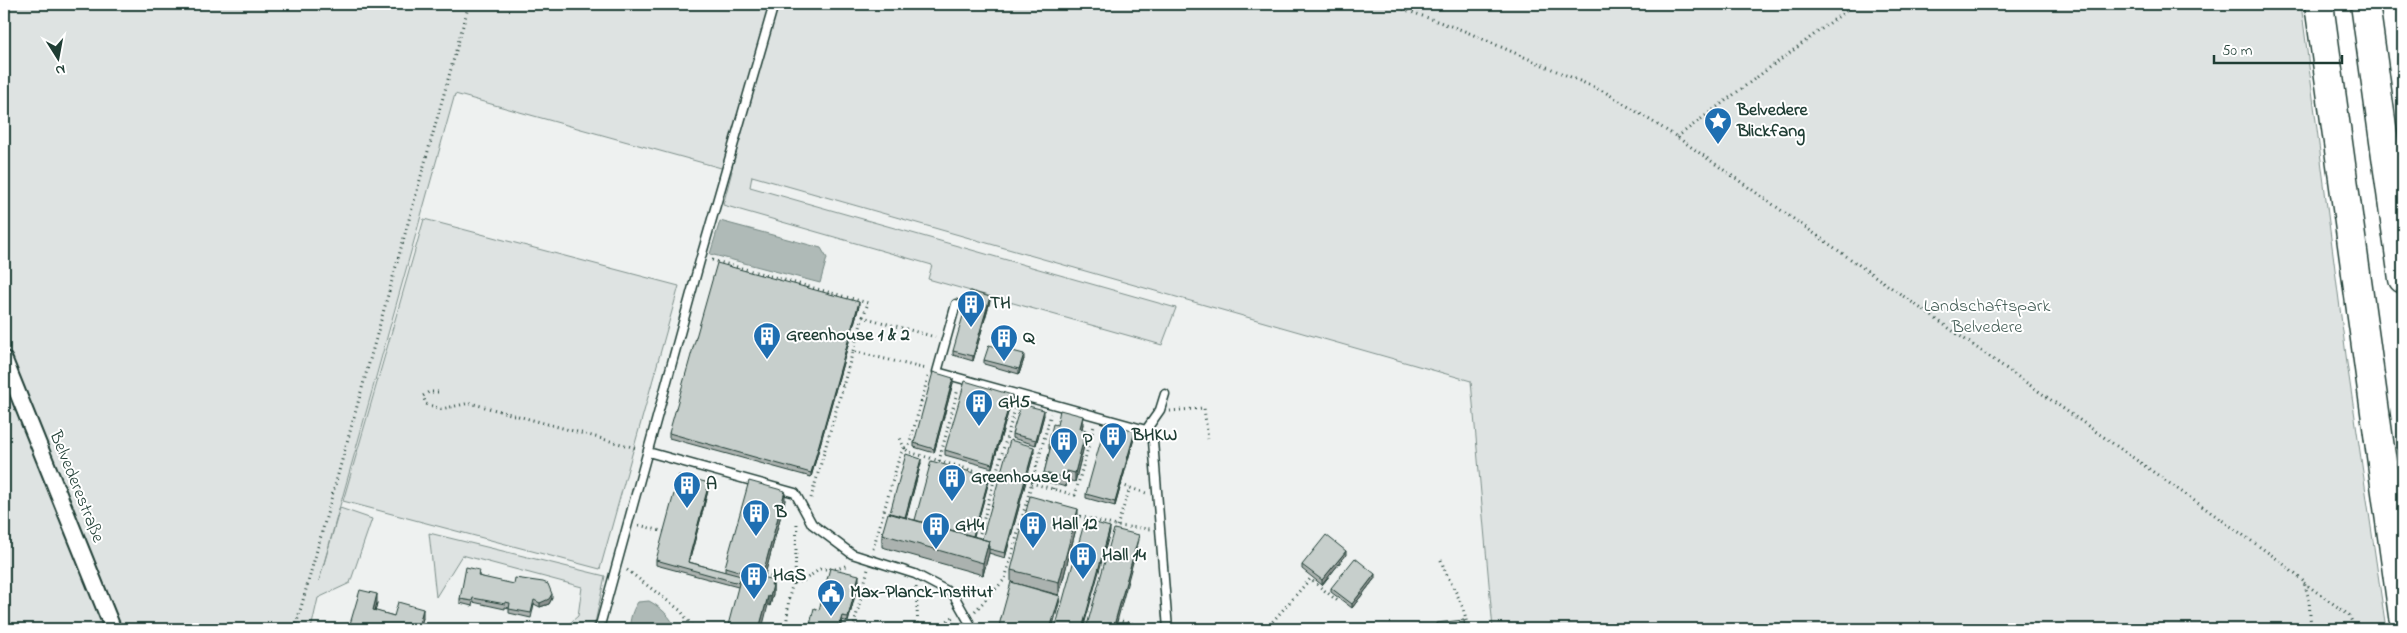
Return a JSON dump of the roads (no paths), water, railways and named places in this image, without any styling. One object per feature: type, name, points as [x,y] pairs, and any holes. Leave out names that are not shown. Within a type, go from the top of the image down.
[{"type":"highway","points":[[2319,4],[2403,616]]},
{"type":"highway","points":[[2365,4],[2403,278]]},
{"type":"street","name":"Belvederestraße","points":[[4,359],[113,629]]},
{"type":"lane","points":[[599,629],[701,257],[774,4]]},
{"type":"lane","points":[[956,304],[937,372],[1146,430],[1153,441],[1168,629]]},
{"type":"lane","points":[[1146,430],[1160,410],[1165,394]]},
{"type":"lane","points":[[648,452],[795,493],[812,524],[852,554],[915,574],[953,594],[973,629]]},
{"type":"place","name":"Belvedere Blickfang","points":[[1718,145]]},
{"type":"place","name":"TH","points":[[971,328]]},
{"type":"place","name":"Greenhouse 1 & 2","points":[[767,360]]},
{"type":"place","name":"Q","points":[[1004,362]]},
{"type":"place","name":"GH5","points":[[979,427]]},
{"type":"place","name":"BHKW","points":[[1113,460]]},
{"type":"place","name":"P","points":[[1064,465]]},
{"type":"place","name":"Greenhouse 4","points":[[952,502]]},
{"type":"place","name":"A","points":[[687,509]]},
{"type":"place","name":"B","points":[[756,537]]},
{"type":"place","name":"Hall 12","points":[[1033,549]]},
{"type":"place","name":"GH4","points":[[936,550]]},
{"type":"place","name":"Hall 14","points":[[1083,580]]},
{"type":"place","name":"HGS","points":[[754,600]]},
{"type":"place","name":"Max-Planck-Institut","points":[[831,617]]},
{"type":"park label","name":"Landschaftspark Belvedere","points":[[1987,317]]}]
